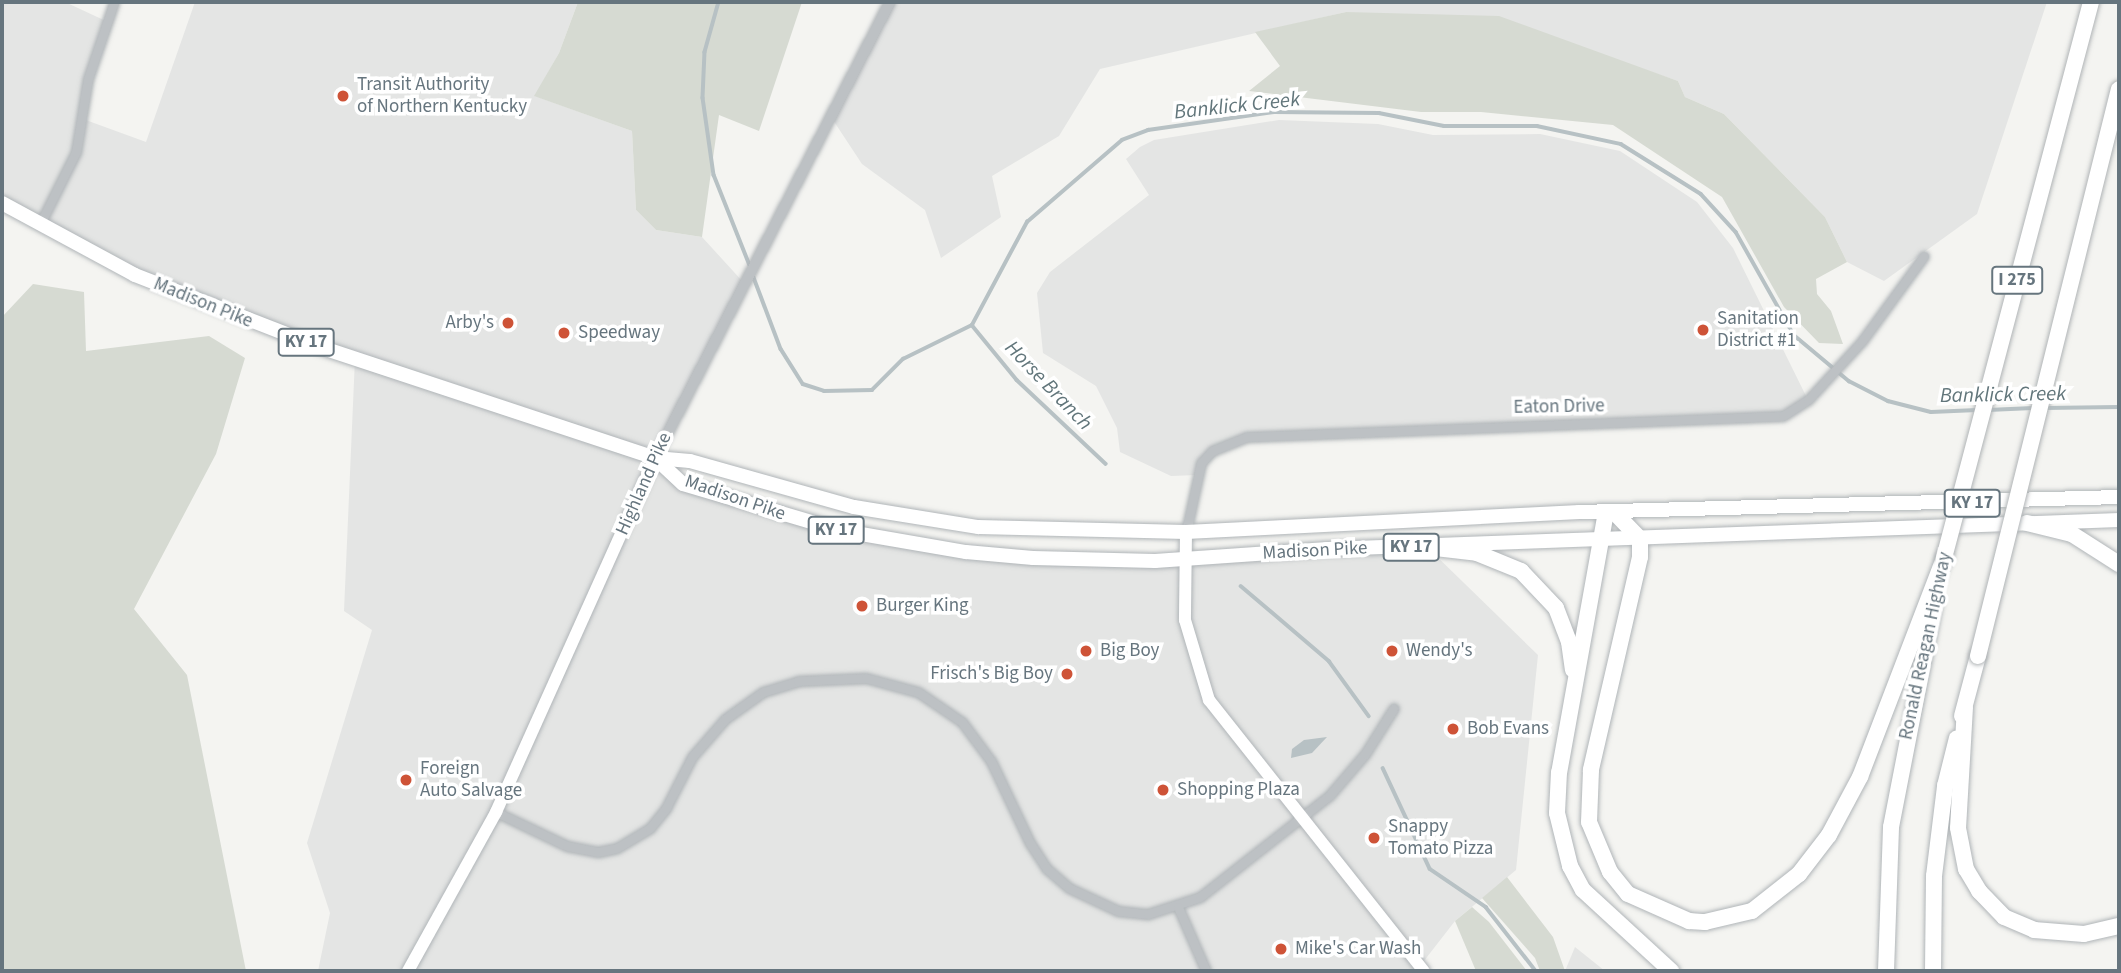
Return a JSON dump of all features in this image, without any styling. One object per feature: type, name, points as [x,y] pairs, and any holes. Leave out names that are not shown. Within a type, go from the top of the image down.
[{"type":"highway","name":"Ronald Reagan Highway","points":[[1886,971],[1891,827],[1944,558],[2091,2]]},
{"type":"highway","name":"I 275","points":[[1933,971],[1934,876],[1941,811],[2119,89]]},
{"type":"highway","points":[[1671,971],[1611,920],[1583,890],[1570,866],[1557,813],[1557,790],[1574,691],[1601,538],[1610,512],[1640,540],[1640,557],[1587,796],[1593,835],[1610,872],[1628,894],[1649,907],[1705,922],[1752,911],[1799,874],[1829,835],[1860,777],[1944,558]]},
{"type":"highway","points":[[2026,523],[2072,534],[2119,564]]},
{"type":"highway","points":[[1427,547],[1496,558],[1539,587],[1564,624],[1573,662],[1574,691]]},
{"type":"highway","points":[[1965,707],[1958,828],[1966,869],[1979,891],[2004,917],[2034,930],[2084,934],[2119,926]]},
{"type":"main road","name":"Madison Pike","points":[[2,203],[135,275],[236,317],[655,458],[690,461],[853,507],[978,527],[1186,532],[1610,512],[2119,497]]},
{"type":"main road","name":"Madison Pike","points":[[655,458],[682,484],[882,540],[1033,558],[1183,559],[1601,538],[1640,540],[2119,520]]},
{"type":"main road","name":"Highland Pike","points":[[408,971],[496,812],[655,458]]},
{"type":"main road","points":[[1186,532],[1183,559],[1185,620],[1201,683],[1231,732],[1424,971]]},
{"type":"street","points":[[40,224],[76,152],[88,79],[114,2]]},
{"type":"street","name":"Highland Pike","points":[[655,458],[890,2]]},
{"type":"street","name":"Eaton Drive","points":[[1186,532],[1201,463],[1212,451],[1245,437],[1748,421],[1783,416],[1808,400],[1862,341],[1924,256]]},
{"type":"street","points":[[496,812],[567,846],[597,852],[617,848],[650,828],[666,808],[692,757],[725,719],[763,692],[798,681],[866,678],[918,692],[962,722],[991,761],[1030,844],[1046,868],[1069,888],[1118,911],[1148,914],[1178,907],[1200,897],[1344,782],[1394,708]]},
{"type":"street","points":[[1178,907],[1206,971]]},
{"type":"shaded area","points":[[2,2],[65,2],[108,22],[96,52],[83,119],[146,142],[195,2],[578,2],[559,53],[535,96],[632,131],[636,210],[656,230],[702,237],[744,283],[655,458],[682,484],[767,511],[1033,558],[1427,547],[1538,655],[1516,870],[1455,921],[1420,966],[1424,971],[318,971],[330,913],[307,843],[372,630],[344,611],[355,358],[236,317],[2,203]]},
{"type":"shaded area","points":[[578,2],[802,2],[759,131],[719,115],[702,237],[656,230],[636,210],[632,131],[534,96],[559,53]]},
{"type":"shaded area","points":[[890,2],[2047,2],[1977,214],[1884,281],[1847,262],[1825,217],[1724,114],[1685,97],[1678,81],[1599,54],[1346,12],[1100,69],[1059,136],[992,176],[1001,217],[941,258],[925,210],[862,164],[831,117]]},
{"type":"shaded area","points":[[1346,12],[1499,16],[1678,81],[1685,97],[1724,114],[1825,217],[1847,262],[1816,279],[1817,294],[1831,311],[1843,344],[1819,343],[1784,307],[1722,197],[1613,125],[1481,112],[1421,112],[1249,91],[1280,66],[1255,32]]},
{"type":"shaded area","points":[[1279,120],[1378,124],[1433,135],[1540,134],[1620,151],[1697,202],[1733,248],[1808,400],[1783,416],[1264,435],[1212,451],[1197,475],[1171,476],[1120,452],[1117,428],[1096,386],[1043,353],[1037,293],[1050,272],[1149,195],[1126,159],[1140,147],[1154,140]]},
{"type":"shaded area","points":[[33,284],[84,292],[86,351],[209,336],[245,358],[216,454],[134,609],[187,675],[246,971],[2,971],[2,317]]},
{"type":"shaded area","points":[[1327,737],[1312,753],[1291,758],[1292,749],[1304,740]]},
{"type":"shaded area","points":[[1507,877],[1553,937],[1565,971],[1540,971],[1535,958],[1482,898]]},
{"type":"shaded area","points":[[1472,907],[1489,922],[1527,971],[1476,971],[1455,921]]},
{"type":"shaded area","points":[[1575,947],[1605,971],[1565,971]]},
{"type":"waterway","name":"Banklick Creek","points":[[719,2],[705,52],[703,98],[714,175],[751,268]]},
{"type":"waterway","name":"Banklick Creek","points":[[753,275],[781,349],[803,384],[824,391],[872,390],[903,359],[972,325],[1027,222],[1122,140],[1148,130],[1274,112],[1379,113],[1444,126],[1537,126],[1621,144],[1701,194],[1736,232],[1794,335],[1849,381],[1888,401],[1931,412],[1977,410]]},
{"type":"waterway","name":"Horse Branch","points":[[972,325],[1017,380],[1106,464]]},
{"type":"waterway","name":"Banklick Creek","points":[[2044,408],[2119,407]]},
{"type":"waterway","name":"Banklick Creek","points":[[1988,410],[2033,408]]},
{"type":"waterway","name":"Horse Branch","points":[[1241,586],[1329,661],[1369,716]]},
{"type":"waterway","name":"Horse Branch","points":[[1383,768],[1430,869],[1486,907],[1536,971]]},
{"type":"place","name":"Transit Authority of Northern Kentucky","points":[[343,96]]},
{"type":"place","name":"Arby's","points":[[508,323]]},
{"type":"place","name":"Sanitation District #1","points":[[1703,330]]},
{"type":"place","name":"Speedway","points":[[564,333]]},
{"type":"place","name":"Burger King","points":[[862,606]]},
{"type":"place","name":"Big Boy","points":[[1086,651]]},
{"type":"place","name":"Wendy's","points":[[1392,651]]},
{"type":"place","name":"Frisch's Big Boy","points":[[1067,674]]},
{"type":"place","name":"Bob Evans","points":[[1453,729]]},
{"type":"place","name":"Foreign Auto Salvage","points":[[406,780]]},
{"type":"place","name":"Shopping Plaza","points":[[1163,790]]},
{"type":"place","name":"Snappy Tomato Pizza","points":[[1374,838]]},
{"type":"place","name":"Mike's Car Wash","points":[[1281,949]]}]
